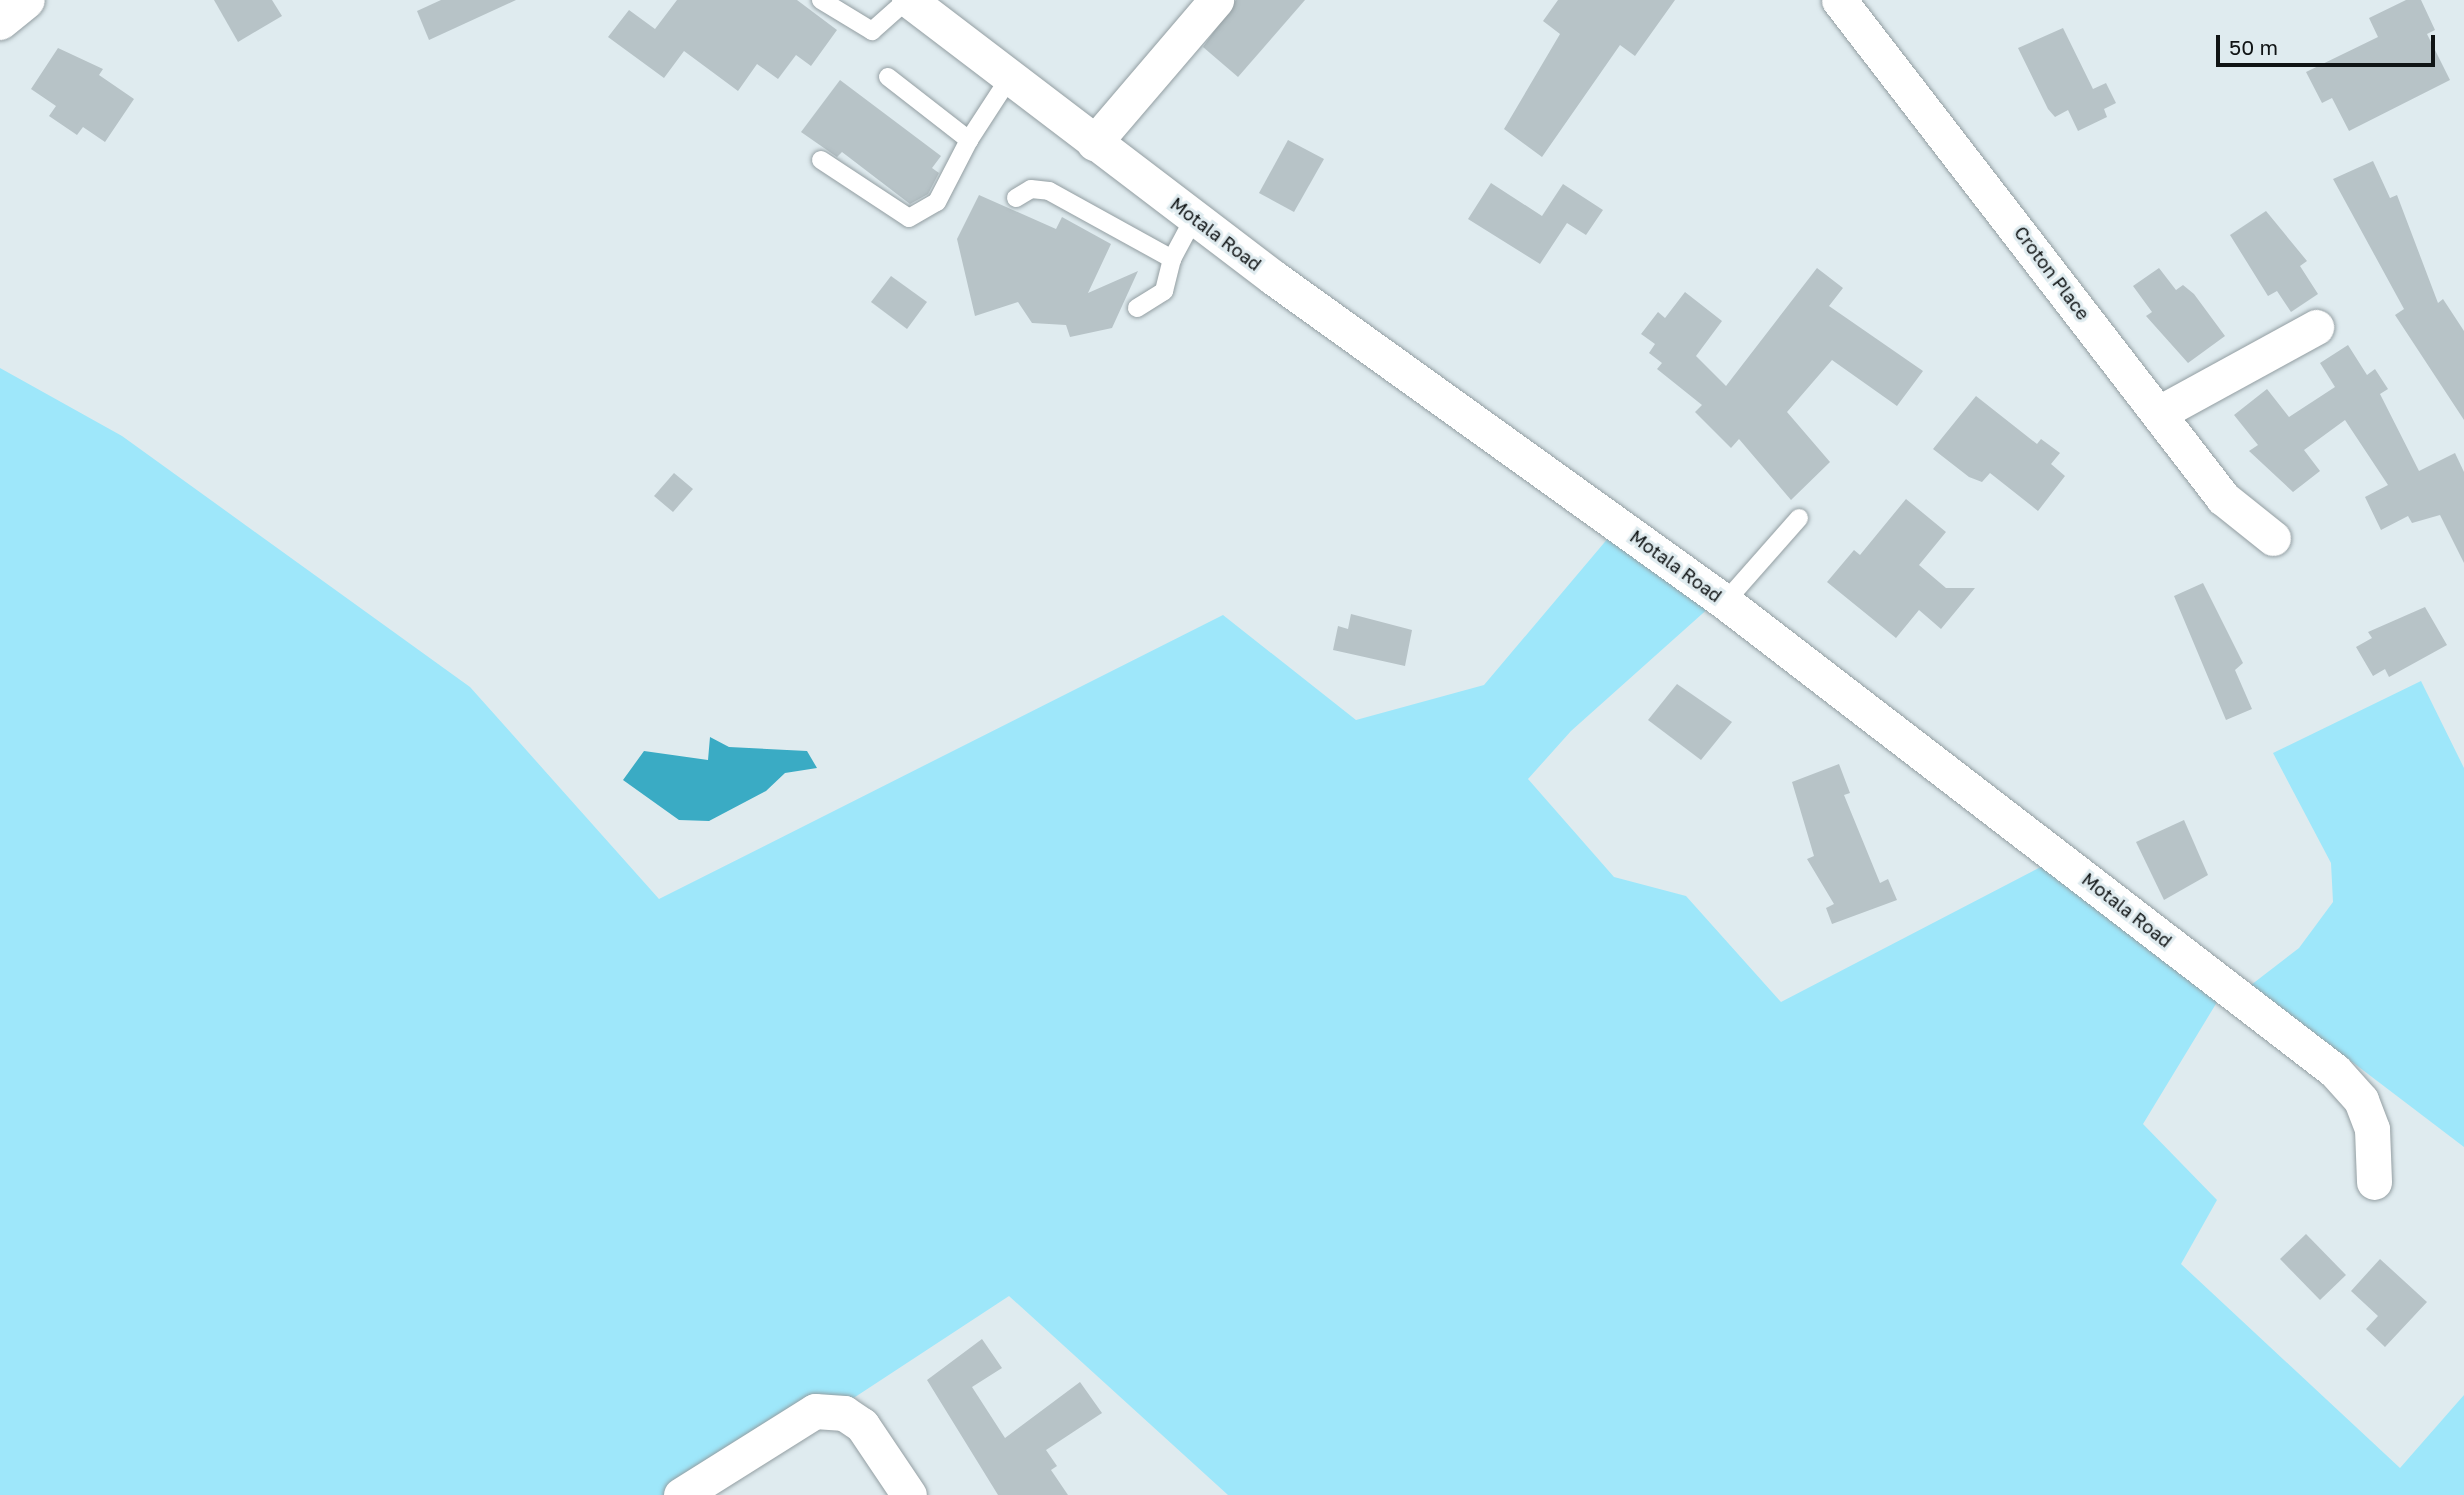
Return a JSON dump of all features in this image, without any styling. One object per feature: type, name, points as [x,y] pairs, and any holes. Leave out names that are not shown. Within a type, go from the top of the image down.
[{"type":"street","points":[[0,21],[26,0]]},
{"type":"street","name":"Motala Road","points":[[908,0],[1008,80],[1194,218],[1725,602],[2335,1072],[2361,1100],[2372,1129],[2374,1182]]},
{"type":"street","points":[[1094,143],[1216,0]]},
{"type":"street","name":"Croton Place","points":[[1839,0],[2161,412],[2223,498],[2273,538]]},
{"type":"street","points":[[2161,412],[2316,327]]},
{"type":"street","points":[[681,1495],[799,1418],[834,1412],[862,1425],[909,1495]]},
{"type":"lane","points":[[821,0],[872,31],[908,0]]},
{"type":"lane","points":[[888,77],[969,140]]},
{"type":"lane","points":[[821,160],[909,218],[937,202],[969,140],[1008,80]]},
{"type":"lane","points":[[1016,198],[1031,189],[1049,191],[1172,259]]},
{"type":"lane","points":[[1137,308],[1164,290],[1172,259],[1194,218]]},
{"type":"lane","points":[[1725,602],[1799,518]]},
{"type":"shaded area","points":[[0,368],[122,436],[470,687],[659,899],[1223,615],[1356,720],[1484,685],[1620,524],[1721,597],[1571,731],[1528,779],[1614,877],[1686,896],[1781,1002],[2062,856],[2228,984],[2143,1124],[2217,1200],[2181,1264],[2400,1468],[2464,1395],[2464,1495],[1228,1495],[1009,1296],[849,1401],[667,1495],[0,1495]]},
{"type":"shaded area","points":[[2421,681],[2464,768],[2464,1147],[2251,985],[2299,948],[2333,902],[2331,863],[2273,753]]},
{"type":"shaded area","points":[[710,737],[729,747],[807,751],[817,768],[785,773],[766,791],[709,821],[679,820],[623,780],[644,751],[708,760]]},
{"type":"building","points":[[214,0],[272,0],[282,16],[238,42]]},
{"type":"building","points":[[441,0],[516,0],[429,40],[417,11]]},
{"type":"building","points":[[677,0],[797,0],[837,30],[811,66],[796,55],[778,79],[757,64],[738,91],[684,51],[664,78],[608,37],[629,10],[655,29]]},
{"type":"building","points":[[1236,0],[1305,0],[1238,77],[1203,47]]},
{"type":"building","points":[[1558,0],[1675,0],[1635,56],[1620,45],[1542,157],[1504,129],[1560,34],[1543,21]]},
{"type":"building","points":[[2406,0],[2421,0],[2435,30],[2427,34],[2450,80],[2349,131],[2332,98],[2322,103],[2306,72],[2378,37],[2369,18]]},
{"type":"building","points":[[2063,28],[2093,89],[2106,83],[2116,103],[2104,109],[2107,117],[2078,131],[2068,110],[2055,117],[2048,109],[2018,48]]},
{"type":"building","points":[[58,48],[103,69],[99,75],[134,99],[105,142],[83,127],[77,135],[49,116],[56,106],[31,89]]},
{"type":"building","points":[[840,80],[941,156],[932,168],[939,173],[928,194],[910,204],[842,152],[837,157],[801,132]]},
{"type":"building","points":[[1288,140],[1324,159],[1294,212],[1259,193]]},
{"type":"building","points":[[2373,161],[2390,198],[2397,195],[2438,303],[2443,299],[2464,331],[2464,420],[2395,315],[2404,309],[2333,179]]},
{"type":"building","points":[[1491,183],[1542,216],[1563,184],[1603,210],[1586,235],[1567,223],[1540,264],[1468,219]]},
{"type":"building","points":[[979,195],[1056,229],[1062,217],[1111,244],[1088,293],[1138,271],[1112,328],[1070,337],[1066,325],[1032,323],[1018,302],[975,316],[957,239]]},
{"type":"building","points":[[2266,211],[2307,261],[2300,266],[2318,294],[2291,312],[2277,291],[2268,296],[2230,235]]},
{"type":"building","points":[[1817,268],[1843,288],[1829,306],[1923,371],[1897,406],[1832,360],[1787,412],[1830,462],[1791,500],[1739,439],[1731,448],[1695,412],[1702,405],[1657,369],[1662,363],[1649,353],[1655,344],[1641,334],[1658,312],[1665,318],[1685,292],[1722,321],[1696,356],[1726,386]]},
{"type":"building","points":[[2159,268],[2176,290],[2183,285],[2194,294],[2225,336],[2188,363],[2146,316],[2152,312],[2133,286]]},
{"type":"building","points":[[891,276],[927,302],[907,329],[871,302]]},
{"type":"building","points":[[2348,345],[2367,375],[2375,369],[2388,389],[2380,394],[2419,471],[2455,453],[2464,472],[2464,563],[2440,515],[2412,523],[2408,516],[2381,530],[2365,497],[2388,485],[2345,420],[2304,450],[2320,471],[2293,492],[2249,451],[2258,445],[2234,415],[2267,389],[2289,417],[2335,387],[2320,363]]},
{"type":"building","points":[[1976,396],[2037,444],[2041,439],[2060,453],[2051,464],[2065,476],[2038,511],[1990,473],[1982,482],[1969,477],[1933,449]]},
{"type":"building","points":[[674,473],[693,489],[673,512],[654,496]]},
{"type":"building","points":[[1906,499],[1946,532],[1919,565],[1946,588],[1975,588],[1941,629],[1919,610],[1896,638],[1827,582],[1854,550],[1860,555]]},
{"type":"building","points":[[2203,583],[2243,663],[2235,670],[2252,709],[2226,720],[2174,596]]},
{"type":"building","points":[[2425,607],[2447,645],[2389,677],[2385,669],[2373,676],[2356,647],[2372,638],[2368,632]]},
{"type":"building","points":[[1351,614],[1412,630],[1405,666],[1333,650],[1338,626],[1348,629]]},
{"type":"building","points":[[1677,684],[1732,722],[1701,760],[1648,720]]},
{"type":"building","points":[[1839,764],[1850,793],[1844,795],[1880,883],[1888,879],[1897,900],[1832,924],[1826,908],[1834,904],[1807,859],[1814,856],[1792,782]]},
{"type":"building","points":[[2184,820],[2208,875],[2164,900],[2136,842]]},
{"type":"building","points":[[2306,1234],[2346,1275],[2320,1300],[2280,1259]]},
{"type":"building","points":[[2380,1259],[2427,1302],[2385,1347],[2366,1329],[2378,1316],[2351,1291]]},
{"type":"building","points":[[982,1339],[1002,1368],[972,1387],[1005,1438],[1080,1382],[1102,1413],[1046,1450],[1057,1466],[1051,1470],[1068,1495],[998,1495],[927,1380]]}]
